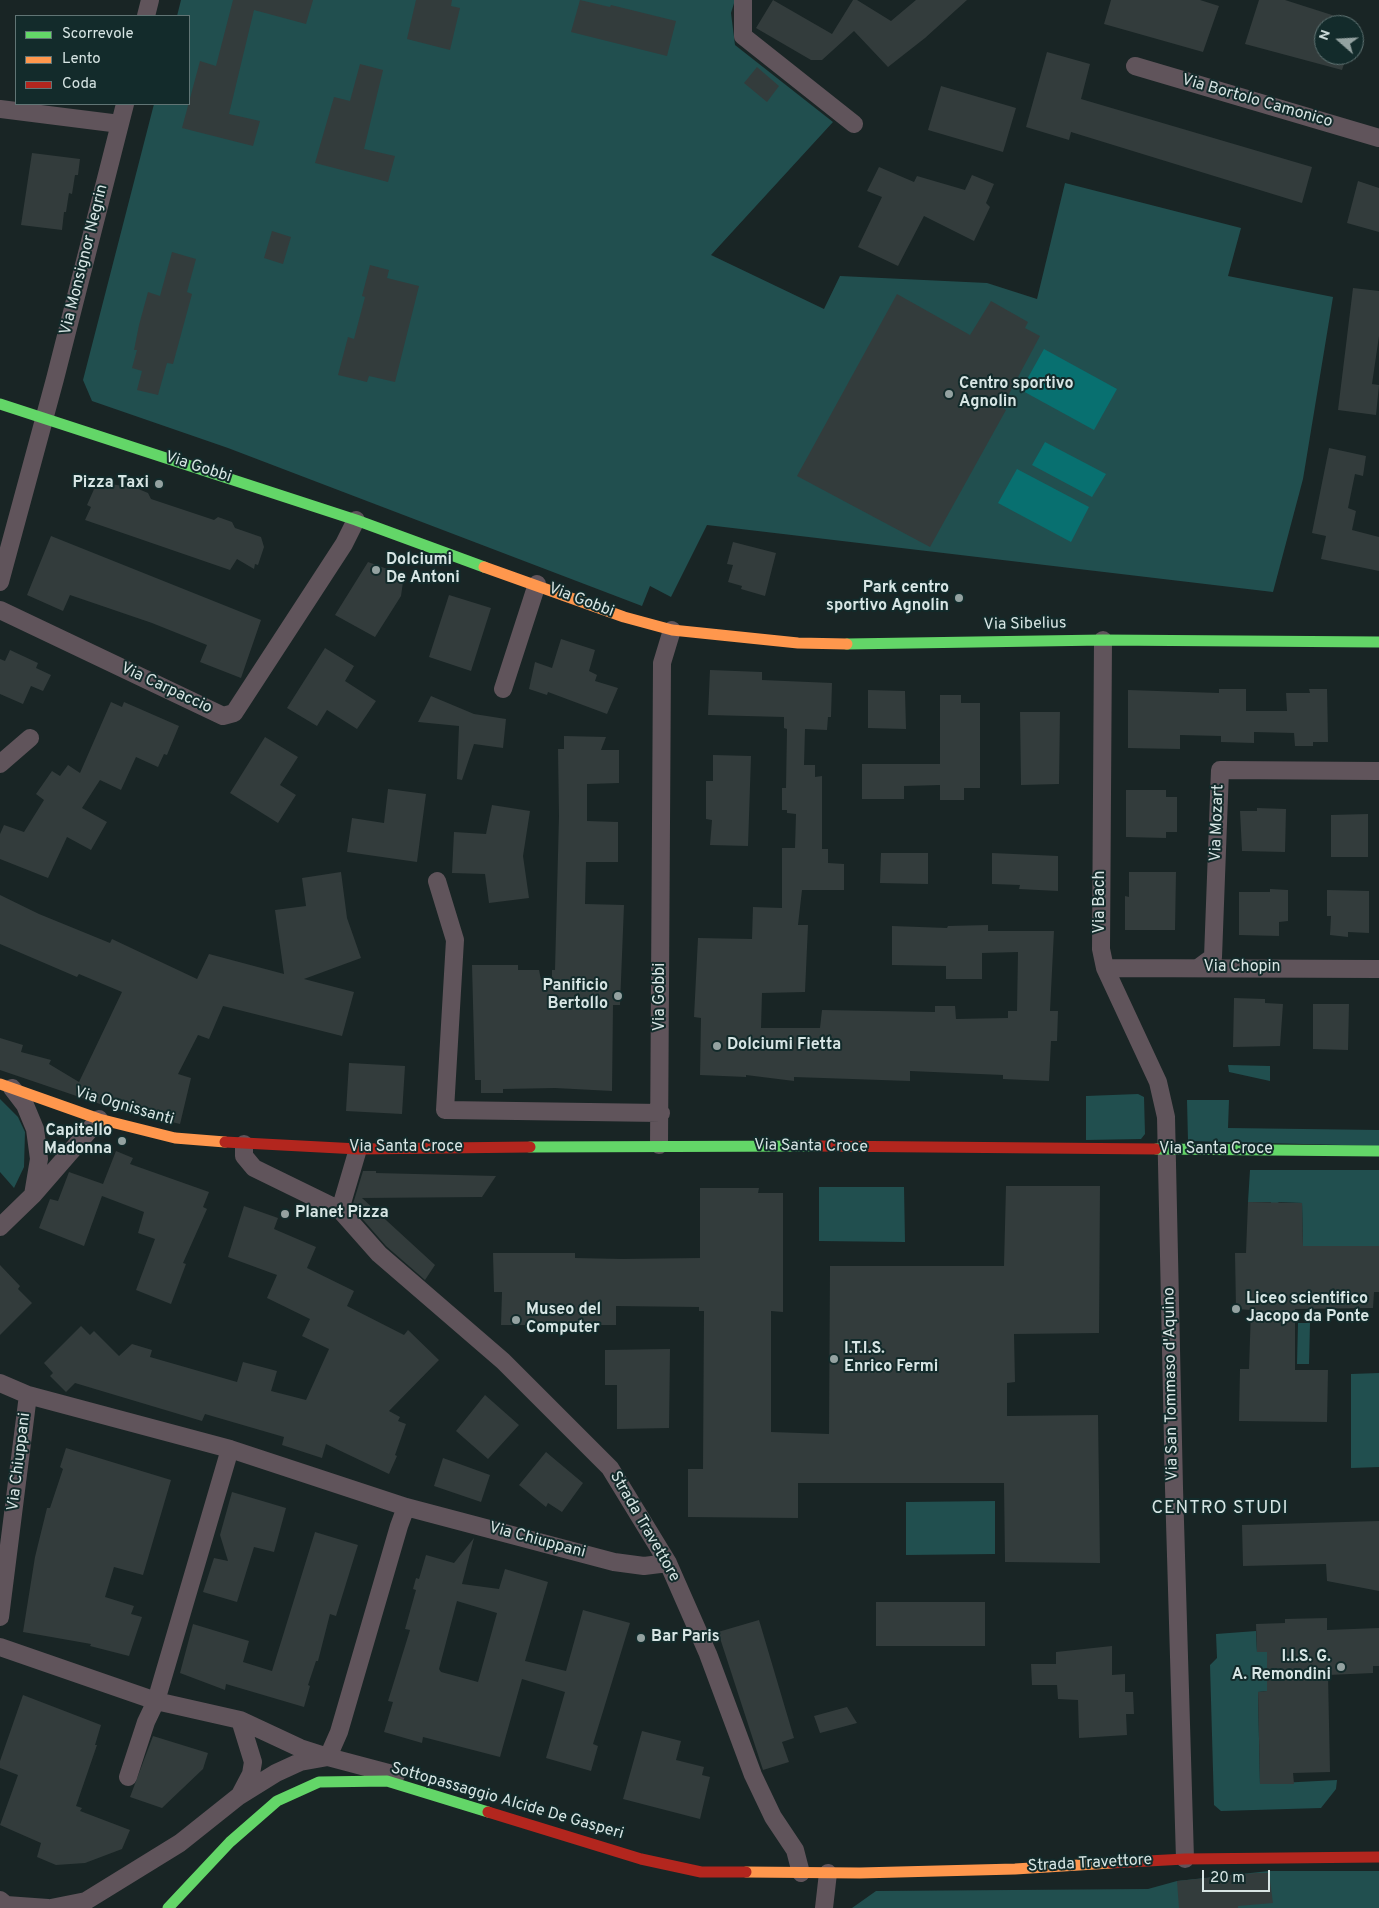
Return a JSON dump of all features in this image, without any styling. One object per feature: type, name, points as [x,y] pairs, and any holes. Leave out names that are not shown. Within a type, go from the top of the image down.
[{"type":"street","points":[[146,15],[150,0]]},
{"type":"street","points":[[743,0],[743,36],[854,124]]},
{"type":"street","name":"Via Bortolo Camonico","points":[[1135,66],[1379,138]]},
{"type":"street","name":"Via Monsignor Negrin","points":[[44,416],[125,105]]},
{"type":"street","points":[[0,109],[120,124]]},
{"type":"street","name":"Via Gobbi","points":[[0,404],[44,416],[356,520],[624,617],[672,630],[662,663],[661,1113],[659,1145]]},
{"type":"street","points":[[0,582],[44,416]]},
{"type":"street","name":"Via Carpaccio","points":[[0,610],[223,716],[234,713],[241,704],[344,544],[356,520]]},
{"type":"street","points":[[503,689],[537,584]]},
{"type":"street","name":"Via Sibelius","points":[[672,630],[798,643],[839,644],[1102,640],[1379,642]]},
{"type":"street","name":"Via Bach","points":[[1102,640],[1101,949],[1105,968],[1158,1082],[1166,1117],[1167,1150]]},
{"type":"street","points":[[0,764],[30,738]]},
{"type":"street","name":"Via Mozart","points":[[1198,968],[1213,957],[1220,770],[1379,771]]},
{"type":"street","points":[[437,881],[455,940],[446,1110],[661,1113]]},
{"type":"street","name":"Via Chopin","points":[[1105,968],[1379,969]]},
{"type":"street","points":[[6,1086],[25,1105],[35,1129],[39,1159],[33,1195]]},
{"type":"street","name":"Via Ognissanti","points":[[6,1086],[99,1119],[175,1138],[244,1144]]},
{"type":"street","points":[[0,1227],[33,1195],[99,1119]]},
{"type":"street","name":"Via Santa Croce","points":[[244,1144],[358,1149],[659,1145],[1379,1151]]},
{"type":"street","name":"Strada Travettore","points":[[244,1144],[244,1156],[254,1168],[340,1210],[379,1254],[503,1361],[610,1468],[668,1563],[708,1654],[753,1775],[773,1818],[795,1850],[801,1873]]},
{"type":"street","points":[[340,1210],[358,1149]]},
{"type":"street","name":"Via San Tommaso d'Aquino","points":[[1167,1150],[1174,1488],[1185,1858]]},
{"type":"street","name":"Via Chiuppani","points":[[0,1383],[28,1396],[230,1449],[406,1507],[614,1562],[644,1566],[668,1563]]},
{"type":"street","name":"Via Chiuppani","points":[[0,1617],[28,1396]]},
{"type":"street","points":[[128,1777],[146,1722],[156,1701],[230,1449]]},
{"type":"street","points":[[328,1756],[339,1732],[406,1507]]},
{"type":"street","points":[[0,1647],[156,1701],[240,1720],[300,1748],[375,1768],[533,1821],[701,1872]]},
{"type":"street","points":[[239,1796],[251,1774],[253,1762],[240,1720]]},
{"type":"street","points":[[0,1900],[6,1905],[50,1908],[86,1901],[180,1843],[239,1796],[276,1773],[300,1762],[328,1756]]},
{"type":"street","name":"Sottopassaggio Alcide De Gasperi","points":[[168,1908],[230,1842],[277,1801],[319,1782],[351,1780],[386,1782],[678,1869],[701,1872]]},
{"type":"street","name":"Strada Travettore","points":[[701,1872],[828,1873],[1015,1869],[1185,1858],[1379,1857]]},
{"type":"street","points":[[824,1908],[828,1873]]},
{"type":"shaded area","points":[[181,0],[735,0],[731,13],[735,45],[833,122],[711,255],[824,309],[840,276],[987,283],[1037,299],[1065,183],[1241,228],[1228,276],[1333,297],[1303,479],[1273,592],[707,525],[671,597],[650,586],[642,606],[228,448],[92,401],[83,380],[154,105],[190,105],[190,15],[177,15]]},
{"type":"shaded area","points":[[1044,349],[1117,389],[1094,430],[1021,390]]},
{"type":"shaded area","points":[[1045,442],[1106,474],[1092,497],[1032,465]]},
{"type":"shaded area","points":[[1017,469],[1089,507],[1071,542],[998,503]]},
{"type":"shaded area","points":[[1228,1065],[1270,1066],[1270,1081],[1229,1072]]},
{"type":"shaded area","points":[[1138,1094],[1144,1097],[1145,1134],[1141,1139],[1086,1140],[1086,1096]]},
{"type":"shaded area","points":[[0,1099],[18,1117],[25,1132],[24,1167],[14,1188],[0,1172]]},
{"type":"shaded area","points":[[1187,1100],[1229,1100],[1228,1128],[1379,1130],[1379,1146],[1188,1141]]},
{"type":"shaded area","points":[[1250,1170],[1379,1170],[1379,1246],[1303,1246],[1302,1203],[1279,1202],[1271,1208],[1271,1202],[1248,1202]]},
{"type":"shaded area","points":[[819,1187],[904,1187],[905,1242],[819,1241]]},
{"type":"shaded area","points":[[1298,1323],[1310,1323],[1309,1364],[1297,1364]]},
{"type":"shaded area","points":[[1379,1373],[1379,1467],[1351,1468],[1351,1374]]},
{"type":"shaded area","points":[[995,1501],[995,1554],[906,1555],[906,1502]]},
{"type":"shaded area","points":[[1256,1631],[1257,1652],[1267,1652],[1267,1691],[1258,1692],[1260,1784],[1337,1780],[1336,1789],[1321,1808],[1221,1811],[1214,1805],[1210,1665],[1217,1658],[1216,1634]]},
{"type":"shaded area","points":[[1269,1871],[1379,1871],[1379,1908],[852,1908],[876,1891],[1148,1889],[1177,1881]]},
{"type":"building","points":[[233,0],[313,0],[306,24],[254,10],[229,114],[260,121],[253,146],[182,128],[188,105],[190,105],[190,98],[200,61],[216,66]]},
{"type":"building","points":[[416,0],[452,0],[451,6],[460,8],[450,50],[407,39]]},
{"type":"building","points":[[580,0],[610,7],[611,5],[676,21],[667,56],[571,32]]},
{"type":"building","points":[[773,0],[832,34],[853,0],[857,0],[891,21],[916,0],[967,0],[925,38],[888,67],[854,31],[822,60],[811,60],[756,28]]},
{"type":"building","points":[[1111,0],[1200,0],[1219,6],[1203,52],[1104,24]]},
{"type":"building","points":[[1259,0],[1285,0],[1332,15],[1314,15],[1314,62],[1245,44]]},
{"type":"building","points":[[1047,52],[1090,64],[1081,99],[1312,167],[1302,203],[1071,132],[1069,140],[1026,127]]},
{"type":"building","points":[[360,64],[383,70],[364,149],[395,156],[388,182],[315,163],[334,97],[350,101]]},
{"type":"building","points":[[1323,65],[1344,65],[1342,70]]},
{"type":"building","points":[[757,67],[779,86],[767,102],[744,83]]},
{"type":"building","points":[[941,86],[1016,108],[1003,152],[928,130]]},
{"type":"building","points":[[32,153],[80,159],[78,175],[75,175],[72,194],[69,193],[66,212],[64,212],[62,230],[21,225]]},
{"type":"building","points":[[879,167],[914,182],[917,176],[965,190],[972,175],[994,184],[986,203],[990,207],[974,241],[924,216],[898,266],[858,247],[882,197],[867,191]]},
{"type":"building","points":[[1358,181],[1379,188],[1379,232],[1347,223]]},
{"type":"building","points":[[272,231],[291,237],[283,264],[264,258]]},
{"type":"building","points":[[172,252],[196,259],[187,292],[192,294],[173,364],[167,363],[158,395],[137,390],[142,371],[132,368],[137,350],[134,350],[139,325],[148,292],[160,296]]},
{"type":"building","points":[[370,265],[389,270],[387,278],[419,286],[395,382],[369,376],[367,382],[338,375],[348,337],[354,339],[365,297],[362,296]]},
{"type":"building","points":[[1353,288],[1379,291],[1379,336],[1372,384],[1379,385],[1376,415],[1338,410]]},
{"type":"building","points":[[897,294],[970,335],[991,301],[1028,322],[1025,328],[1040,336],[1002,407],[1006,410],[930,547],[797,476]]},
{"type":"building","points":[[1329,448],[1366,456],[1363,476],[1355,474],[1348,508],[1356,511],[1352,530],[1379,537],[1379,571],[1321,559],[1326,536],[1312,533]]},
{"type":"building","points":[[104,483],[136,488],[148,493],[151,499],[214,520],[218,517],[232,522],[235,528],[261,537],[264,547],[258,565],[255,564],[254,569],[237,559],[230,570],[85,520],[91,507],[87,505],[95,487]]},
{"type":"building","points":[[51,536],[261,620],[241,678],[200,662],[207,645],[152,623],[70,595],[63,611],[27,595]]},
{"type":"building","points":[[733,542],[776,553],[765,596],[741,589],[742,586],[728,582],[733,565],[727,564]]},
{"type":"building","points":[[368,562],[404,575],[401,596],[375,637],[335,615]]},
{"type":"building","points":[[449,595],[491,608],[471,671],[429,657]]},
{"type":"building","points":[[561,639],[595,650],[589,671],[597,675],[595,681],[618,688],[607,714],[548,692],[547,695],[529,689],[535,662],[552,668]]},
{"type":"building","points":[[325,648],[354,666],[345,681],[376,701],[357,729],[327,710],[317,726],[287,708]]},
{"type":"building","points":[[10,650],[38,663],[36,668],[51,675],[43,691],[31,686],[23,704],[0,694],[0,659],[5,661]]},
{"type":"building","points":[[710,670],[762,672],[762,680],[832,683],[831,717],[828,717],[827,730],[805,729],[804,765],[815,765],[815,777],[822,776],[822,849],[828,849],[828,863],[844,864],[844,890],[802,890],[798,925],[808,925],[805,992],[762,993],[761,1028],[820,1028],[822,1010],[935,1012],[935,1006],[955,1006],[956,1019],[1008,1018],[1008,1011],[1017,1011],[1018,952],[982,953],[982,979],[946,979],[946,966],[892,965],[892,926],[947,928],[948,926],[988,925],[988,931],[1054,931],[1050,1011],[1058,1011],[1057,1041],[1051,1041],[1049,1081],[1003,1079],[1003,1075],[910,1071],[910,1081],[794,1077],[794,1081],[746,1075],[746,1077],[700,1075],[701,1018],[694,1017],[698,938],[752,939],[753,907],[782,908],[782,848],[795,848],[796,814],[787,813],[787,810],[782,810],[782,788],[786,788],[787,729],[784,728],[784,717],[708,715]]},
{"type":"building","points":[[1219,689],[1246,689],[1246,711],[1287,711],[1286,693],[1310,693],[1309,689],[1327,689],[1328,742],[1313,742],[1313,746],[1295,746],[1294,733],[1254,732],[1254,743],[1221,742],[1221,736],[1180,735],[1180,749],[1128,748],[1128,690],[1219,693]]},
{"type":"building","points":[[868,690],[905,691],[906,729],[868,728]]},
{"type":"building","points":[[940,695],[961,695],[961,703],[980,703],[980,788],[964,788],[964,800],[940,800],[940,785],[904,786],[904,799],[862,799],[862,764],[940,764]]},
{"type":"building","points":[[431,696],[474,714],[506,719],[503,748],[474,744],[462,780],[457,779],[459,726],[418,722]]},
{"type":"building","points":[[111,702],[122,707],[124,702],[179,726],[167,755],[164,754],[158,767],[136,757],[121,790],[100,780],[82,808],[107,822],[91,850],[67,837],[48,878],[0,859],[0,834],[4,825],[24,832],[44,800],[36,794],[52,771],[60,776],[68,765],[80,773]]},
{"type":"building","points":[[1020,712],[1060,712],[1059,784],[1021,785]]},
{"type":"building","points":[[564,736],[606,737],[601,750],[619,750],[619,783],[587,784],[587,821],[618,822],[618,862],[586,862],[585,904],[624,905],[620,1005],[613,1005],[612,1091],[555,1088],[503,1089],[503,1093],[481,1093],[481,1080],[475,1080],[472,965],[518,965],[518,970],[539,970],[541,980],[552,980],[552,970],[555,970],[559,816],[558,749],[564,749]]},
{"type":"building","points":[[265,737],[298,757],[280,785],[296,795],[278,823],[230,793]]},
{"type":"building","points":[[713,755],[751,756],[748,846],[710,845],[712,820],[706,819],[706,781],[713,781]]},
{"type":"building","points":[[388,789],[426,794],[417,862],[347,852],[352,818],[384,823]]},
{"type":"building","points":[[1126,790],[1166,790],[1166,797],[1177,797],[1177,832],[1166,832],[1166,838],[1126,837]]},
{"type":"building","points":[[492,805],[530,811],[523,856],[529,898],[489,903],[485,874],[452,873],[454,832],[486,834]]},
{"type":"building","points":[[1257,808],[1286,809],[1285,852],[1242,851],[1240,811],[1257,811]]},
{"type":"building","points":[[1368,814],[1368,857],[1331,857],[1331,815]]},
{"type":"building","points":[[881,853],[928,853],[928,884],[880,883]]},
{"type":"building","points":[[992,853],[1058,856],[1058,891],[1019,889],[1020,885],[992,884]]},
{"type":"building","points":[[341,872],[347,918],[361,958],[304,979],[354,992],[342,1036],[223,1006],[209,1039],[198,1035],[178,1074],[191,1078],[180,1124],[103,1105],[0,1070],[0,1038],[23,1045],[21,1052],[51,1060],[49,1064],[79,1082],[122,992],[79,974],[77,977],[0,944],[0,895],[39,914],[110,943],[112,939],[197,979],[209,954],[284,974],[275,910],[306,906],[302,878]]},
{"type":"building","points":[[1129,872],[1176,872],[1175,930],[1125,930],[1125,896],[1129,897]]},
{"type":"building","points":[[1270,889],[1288,890],[1288,921],[1279,922],[1279,936],[1239,935],[1239,892],[1270,892]]},
{"type":"building","points":[[1327,890],[1369,891],[1369,933],[1348,932],[1348,937],[1330,935],[1331,916],[1327,916]]},
{"type":"building","points":[[1234,998],[1265,999],[1265,1003],[1283,1004],[1280,1046],[1233,1047]]},
{"type":"building","points":[[1313,1004],[1349,1004],[1348,1050],[1313,1049]]},
{"type":"building","points":[[349,1063],[405,1066],[402,1114],[346,1111]]},
{"type":"building","points":[[116,1151],[133,1158],[130,1164],[209,1192],[203,1207],[207,1209],[183,1263],[186,1264],[171,1304],[136,1290],[155,1239],[138,1233],[144,1212],[102,1196],[84,1246],[39,1228],[50,1199],[58,1201],[69,1172],[103,1184]]},
{"type":"building","points":[[363,1171],[376,1171],[376,1173],[496,1176],[482,1197],[362,1198],[435,1265],[425,1280],[386,1246],[352,1207]]},
{"type":"building","points":[[1006,1186],[1100,1186],[1099,1333],[1014,1334],[1015,1382],[1007,1383],[1007,1416],[1098,1415],[1100,1563],[1005,1562],[1004,1483],[798,1483],[798,1518],[688,1517],[688,1469],[703,1469],[704,1311],[699,1311],[699,1307],[616,1306],[616,1325],[501,1325],[502,1292],[494,1292],[493,1253],[575,1253],[575,1258],[700,1258],[700,1188],[759,1188],[758,1193],[783,1193],[783,1312],[771,1311],[771,1432],[829,1434],[830,1266],[1004,1266]]},
{"type":"building","points":[[1248,1202],[1302,1203],[1303,1246],[1379,1246],[1379,1292],[1374,1292],[1373,1308],[1295,1309],[1295,1370],[1328,1370],[1327,1422],[1239,1421],[1240,1369],[1249,1369],[1251,1310],[1236,1309],[1235,1253],[1246,1253]]},
{"type":"building","points":[[244,1206],[278,1218],[274,1229],[316,1247],[307,1268],[354,1291],[347,1306],[404,1335],[408,1330],[439,1360],[389,1411],[400,1417],[398,1421],[406,1424],[395,1455],[397,1456],[389,1474],[326,1444],[322,1458],[282,1445],[284,1437],[205,1414],[202,1421],[75,1383],[66,1392],[50,1376],[53,1373],[44,1363],[81,1326],[90,1335],[94,1331],[119,1356],[132,1344],[152,1350],[150,1357],[237,1382],[243,1362],[277,1371],[271,1391],[306,1400],[329,1349],[302,1336],[310,1319],[267,1298],[277,1275],[228,1257]]},
{"type":"building","points":[[0,1265],[20,1286],[18,1289],[32,1303],[0,1335]]},
{"type":"building","points":[[670,1349],[669,1428],[617,1429],[617,1385],[605,1385],[605,1350]]},
{"type":"building","points":[[485,1395],[519,1425],[488,1459],[456,1431]]},
{"type":"building","points":[[66,1448],[171,1480],[143,1575],[114,1567],[105,1597],[134,1606],[131,1614],[142,1617],[129,1656],[90,1646],[91,1644],[23,1632],[35,1557],[47,1508],[50,1508],[63,1469],[60,1467]]},
{"type":"building","points":[[546,1452],[583,1483],[562,1512],[548,1503],[546,1507],[519,1485]]},
{"type":"building","points":[[443,1458],[490,1475],[481,1502],[434,1486]]},
{"type":"building","points":[[232,1492],[286,1508],[274,1552],[254,1547],[237,1602],[203,1592],[214,1558],[228,1561],[220,1535]]},
{"type":"building","points":[[1379,1521],[1379,1591],[1327,1581],[1326,1564],[1243,1566],[1242,1525]]},
{"type":"building","points":[[315,1532],[358,1545],[336,1616],[330,1614],[318,1661],[316,1661],[308,1685],[310,1686],[304,1707],[226,1684],[225,1690],[180,1673],[193,1624],[249,1641],[243,1662],[272,1671]]},
{"type":"building","points":[[474,1538],[462,1584],[499,1589],[505,1569],[548,1582],[525,1661],[566,1671],[583,1610],[630,1623],[593,1744],[598,1746],[591,1771],[546,1758],[565,1692],[522,1679],[500,1757],[423,1737],[422,1743],[384,1732],[393,1702],[388,1701],[410,1630],[405,1629],[416,1590],[413,1589],[416,1578],[419,1579],[426,1555],[454,1563]],"holes":[[[457,1601],[497,1613],[478,1682],[441,1672],[439,1669]]]},
{"type":"building","points":[[876,1602],[985,1602],[985,1646],[876,1646]]},
{"type":"building","points":[[1327,1618],[1327,1630],[1379,1628],[1379,1666],[1373,1666],[1373,1673],[1328,1675],[1330,1772],[1293,1773],[1294,1784],[1260,1784],[1258,1692],[1267,1691],[1267,1652],[1257,1652],[1256,1624],[1285,1623],[1285,1619]]},
{"type":"building","points":[[759,1620],[794,1738],[782,1742],[789,1762],[763,1770],[718,1632]]},
{"type":"building","points":[[1112,1646],[1112,1675],[1125,1674],[1125,1692],[1133,1692],[1134,1714],[1126,1714],[1127,1735],[1079,1738],[1078,1700],[1058,1699],[1057,1685],[1032,1685],[1031,1664],[1056,1664],[1056,1652]]},
{"type":"building","points":[[23,1695],[101,1725],[95,1745],[97,1745],[76,1806],[82,1808],[80,1811],[130,1830],[122,1849],[85,1863],[56,1865],[37,1857],[41,1843],[0,1825],[18,1775],[0,1768],[0,1761]]},
{"type":"building","points":[[847,1707],[857,1723],[820,1733],[814,1716]]},
{"type":"building","points":[[642,1731],[681,1741],[676,1760],[704,1767],[702,1775],[710,1777],[700,1819],[623,1799]]},
{"type":"building","points":[[153,1736],[208,1753],[203,1769],[162,1808],[130,1797]]},
{"type":"building","points":[[1269,1873],[1273,1903],[1238,1906],[1238,1908],[1179,1908],[1177,1881]]},
{"type":"traffic: fast","points":[[0,404],[356,520],[484,567]]},
{"type":"traffic: fast","points":[[847,644],[1103,640],[1379,642]]},
{"type":"traffic: fast","points":[[530,1147],[815,1146]]},
{"type":"traffic: fast","points":[[1156,1149],[1379,1151]]},
{"type":"traffic: fast","points":[[168,1908],[230,1842],[277,1801],[319,1782],[387,1781],[488,1812]]},
{"type":"traffic: slow","points":[[484,567],[624,617],[672,630],[798,643],[847,644]]},
{"type":"traffic: slow","points":[[0,1084],[99,1119],[175,1138],[225,1142]]},
{"type":"traffic: slow","points":[[746,1872],[860,1873],[1015,1869],[1111,1863]]},
{"type":"traffic: jam","points":[[225,1142],[358,1149],[530,1147]]},
{"type":"traffic: jam","points":[[815,1146],[1156,1149]]},
{"type":"traffic: jam","points":[[488,1812],[641,1859],[701,1872],[746,1872]]},
{"type":"traffic: jam","points":[[1111,1863],[1185,1859],[1379,1857]]},
{"type":"place","name":"Centro sportivo Agnolin","points":[[949,394]]},
{"type":"place","name":"Pizza Taxi","points":[[159,484]]},
{"type":"place","name":"Dolciumi De Antoni","points":[[376,570]]},
{"type":"place","name":"Park centro sportivo Agnolin","points":[[959,598]]},
{"type":"place","name":"Panificio Bertollo","points":[[618,996]]},
{"type":"place","name":"Dolciumi Fietta","points":[[717,1046]]},
{"type":"place","name":"Capitello Madonna","points":[[122,1141]]},
{"type":"place","name":"Planet Pizza","points":[[285,1214]]},
{"type":"place","name":"Liceo scientifico Jacopo da Ponte","points":[[1236,1309]]},
{"type":"place","name":"Museo del Computer","points":[[516,1320]]},
{"type":"place","name":"I.T.I.S. Enrico Fermi","points":[[834,1359]]},
{"type":"place","name":"Bar Paris","points":[[641,1638]]},
{"type":"place","name":"I.I.S. G. A. Remondini","points":[[1341,1667]]},
{"type":"district","name":"CENTRO STUDI","points":[[1220,1509]]}]
